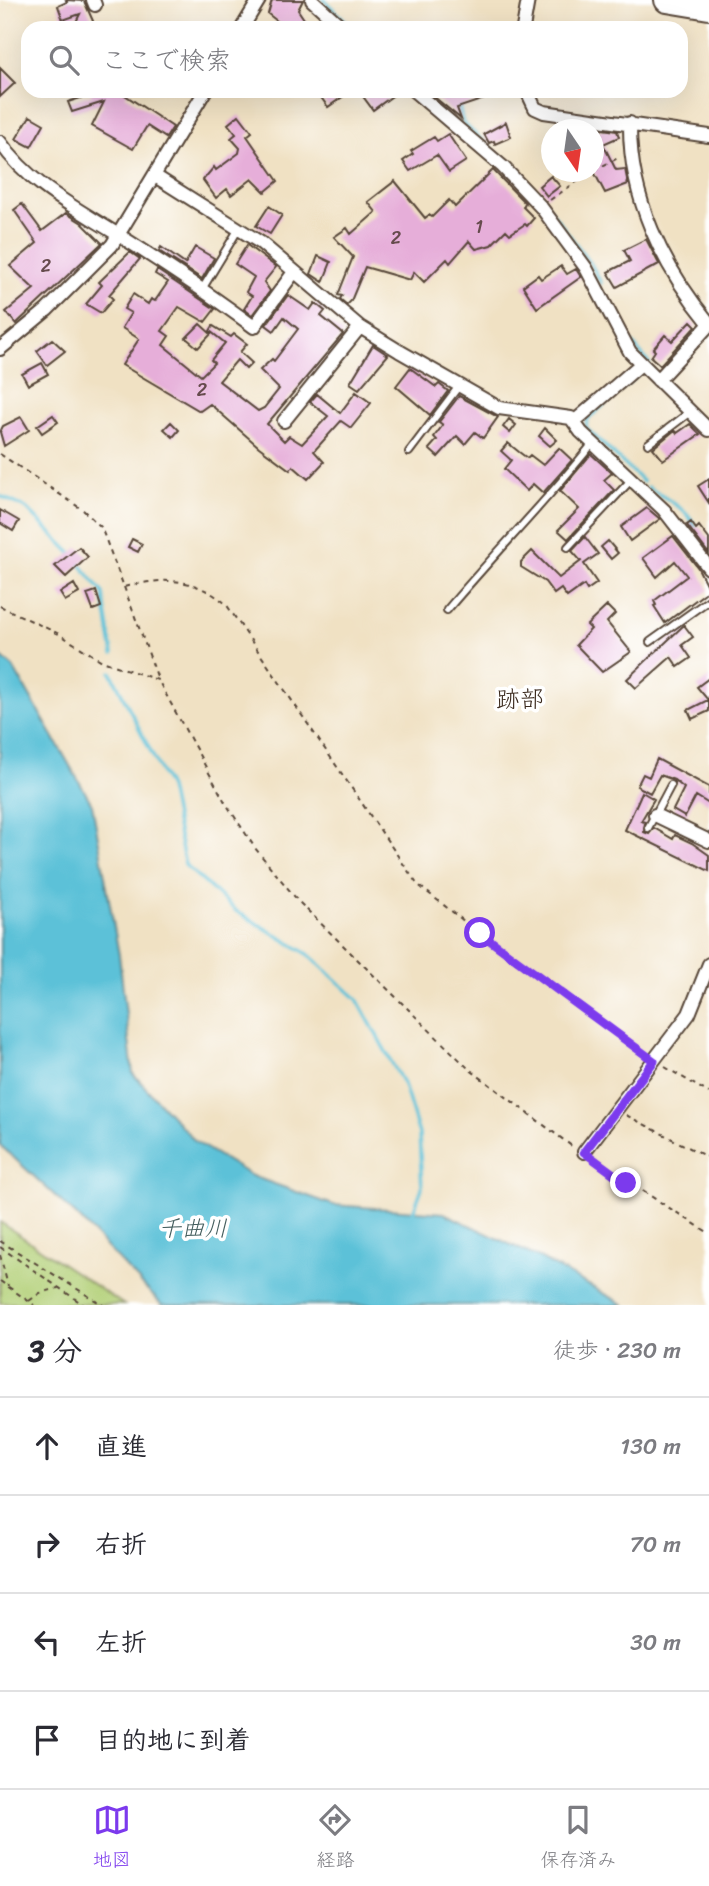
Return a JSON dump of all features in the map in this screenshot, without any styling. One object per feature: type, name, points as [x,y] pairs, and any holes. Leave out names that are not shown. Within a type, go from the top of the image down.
[{"type":"highway","points":[[667,0],[709,7]]},
{"type":"street","points":[[246,21],[259,0]]},
{"type":"street","points":[[312,0],[335,21]]},
{"type":"street","points":[[524,21],[528,0]]},
{"type":"street","points":[[0,349],[47,310],[119,235],[201,98]]},
{"type":"street","points":[[422,98],[503,167],[541,207],[586,268],[622,339],[648,370],[709,430]]},
{"type":"street","points":[[530,98],[535,108],[544,112],[709,136]]},
{"type":"street","points":[[575,421],[709,324],[687,296],[657,244],[631,153],[630,123]]},
{"type":"street","points":[[0,142],[13,161],[55,197],[119,235],[254,327],[294,272]]},
{"type":"street","points":[[155,176],[261,243],[360,327],[499,408],[567,416],[575,421],[581,432],[664,510],[709,568]]},
{"type":"street","points":[[284,421],[360,327]]},
{"type":"street","points":[[655,815],[709,841]]},
{"type":"street","points":[[584,1152],[614,1109],[689,1014],[709,964]]},
{"type":"lane","points":[[201,292],[238,230]]},
{"type":"lane","points":[[409,452],[460,384]]},
{"type":"lane","points":[[648,444],[691,411]]},
{"type":"lane","points":[[447,610],[477,572],[547,500],[593,443]]},
{"type":"lane","points":[[568,547],[632,479]]},
{"type":"lane","points":[[650,642],[709,600]]},
{"type":"lane","points":[[648,828],[671,785]]},
{"type":"path","points":[[604,165],[631,153]]},
{"type":"path","points":[[548,201],[573,182]]},
{"type":"path","points":[[0,454],[83,510],[101,527],[158,680],[225,802],[256,848],[299,902],[469,1069],[559,1139],[584,1152],[613,1175],[709,1233]]},
{"type":"path","points":[[124,587],[160,579],[175,579],[213,593],[226,604],[417,884],[507,955],[654,1061],[709,1093]]},
{"type":"path","points":[[0,606],[59,634],[102,661],[158,680]]},
{"type":"path","points":[[614,1109],[709,1158]]},
{"type":"path","points":[[0,1241],[103,1305]]},
{"type":"path","points":[[0,1247],[83,1305]]},
{"type":"path","points":[[0,1255],[9,1287]]},
{"type":"path","points":[[0,1281],[34,1305]]},
{"type":"path","points":[[29,1301],[40,1293],[59,1288]]},
{"type":"green space","points":[[0,1222],[124,1305],[0,1303]]},
{"type":"water","name":"千曲川","points":[[0,656],[13,667],[92,804],[119,955],[133,1074],[196,1142],[252,1176],[333,1205],[444,1213],[541,1259],[625,1305],[162,1305],[77,1216],[0,1145]]},
{"type":"building","points":[[66,0],[84,1],[93,21],[76,21],[80,14],[63,20],[58,6],[67,2]]},
{"type":"building","points":[[272,0],[303,0],[298,10],[305,21],[277,21],[268,14]]},
{"type":"building","points":[[0,68],[15,83],[0,97]]},
{"type":"building","points":[[80,98],[130,98],[173,127],[166,138],[147,126],[133,149],[92,126],[104,102],[72,112],[68,102]]},
{"type":"building","points":[[321,98],[341,98],[328,107]]},
{"type":"building","points":[[364,98],[389,98],[373,110]]},
{"type":"building","points":[[436,98],[487,98],[457,108],[461,119]]},
{"type":"building","points":[[239,115],[252,132],[247,136],[278,181],[265,192],[252,179],[231,195],[227,189],[216,198],[203,180],[214,167],[216,170],[239,153],[240,148],[231,138],[236,134],[228,124]]},
{"type":"building","points":[[30,116],[44,124],[31,147],[16,139]]},
{"type":"building","points":[[506,122],[511,137],[495,144],[494,141],[489,143],[484,134]]},
{"type":"building","points":[[604,129],[617,131],[619,137],[604,144]]},
{"type":"building","points":[[448,134],[466,161],[449,172],[437,155],[410,171],[403,161],[413,154],[411,151],[434,137],[437,141]]},
{"type":"building","points":[[604,146],[616,170],[625,169],[628,184],[605,193],[599,182],[604,182]]},
{"type":"building","points":[[493,170],[525,203],[523,207],[534,218],[527,226],[525,224],[510,234],[506,230],[491,245],[476,249],[469,241],[450,263],[447,259],[424,282],[414,272],[410,280],[365,267],[351,301],[347,305],[340,299],[342,296],[338,295],[353,257],[334,237],[347,228],[351,234],[376,212],[368,202],[395,181],[425,218],[429,215],[432,217],[449,200],[455,207]]},
{"type":"building","points":[[544,182],[556,182],[560,186],[547,196],[539,186]]},
{"type":"building","points":[[22,204],[42,231],[66,213],[82,223],[102,243],[16,324],[6,312],[34,289],[10,266],[37,243],[14,210]]},
{"type":"building","points":[[269,206],[282,215],[270,234],[256,226]]},
{"type":"building","points":[[646,239],[659,264],[617,287],[608,272],[630,261],[624,250]]},
{"type":"building","points":[[247,245],[276,267],[264,282],[270,291],[252,315],[244,309],[252,296],[246,292],[254,277],[235,264]]},
{"type":"building","points":[[161,247],[185,264],[195,247],[214,258],[202,279],[159,251]]},
{"type":"building","points":[[130,252],[140,259],[109,295],[113,299],[101,313],[86,304],[102,285],[99,282]]},
{"type":"building","points":[[318,256],[331,262],[323,282],[311,274]]},
{"type":"building","points":[[561,266],[567,274],[576,269],[581,277],[537,308],[523,286],[538,275],[541,279]]},
{"type":"building","points":[[157,270],[215,309],[205,322],[179,307],[162,331],[169,336],[163,345],[201,376],[214,363],[211,360],[225,343],[210,331],[213,326],[231,337],[234,334],[247,344],[240,352],[252,363],[246,369],[237,360],[219,381],[258,411],[264,408],[279,389],[260,370],[272,359],[274,361],[298,329],[284,317],[274,331],[266,325],[288,295],[310,310],[315,303],[325,311],[321,316],[343,334],[267,424],[284,441],[289,436],[302,444],[328,416],[310,402],[317,394],[340,413],[356,392],[371,403],[351,428],[341,421],[314,451],[324,462],[308,479],[293,466],[290,470],[259,447],[210,404],[200,411],[122,365],[139,339],[122,328],[131,313],[124,309],[133,294],[148,304],[151,299],[155,301],[168,282],[155,274]]},
{"type":"building","points":[[691,321],[696,326],[660,365],[651,357],[655,351],[653,349],[665,335],[672,341]]},
{"type":"building","points":[[200,324],[211,334],[198,348],[186,338]]},
{"type":"building","points":[[52,339],[65,351],[47,365],[37,351]]},
{"type":"building","points":[[373,345],[388,355],[359,389],[350,383]]},
{"type":"building","points":[[42,363],[48,374],[28,385],[22,374]]},
{"type":"building","points":[[410,368],[436,387],[439,384],[448,391],[430,415],[396,386]]},
{"type":"building","points":[[459,396],[498,417],[483,438],[475,432],[465,444],[457,436],[438,457],[429,449],[437,440],[434,437],[443,425],[439,422]]},
{"type":"building","points":[[53,415],[58,422],[42,433],[37,426]]},
{"type":"building","points":[[21,417],[29,430],[4,446],[0,432],[3,426]]},
{"type":"building","points":[[509,419],[516,425],[510,433],[503,427]]},
{"type":"building","points":[[171,422],[179,430],[173,437],[164,429]]},
{"type":"building","points":[[690,424],[700,434],[663,460],[653,448],[675,430],[677,433]]},
{"type":"building","points":[[545,428],[557,440],[550,446],[539,436]]},
{"type":"building","points":[[508,443],[527,458],[530,455],[543,465],[559,448],[572,460],[543,493],[533,484],[527,491],[504,469],[511,460],[501,451]]},
{"type":"building","points":[[591,454],[612,473],[604,480],[614,490],[568,539],[558,530],[579,509],[560,491]]},
{"type":"building","points":[[709,479],[709,503],[698,486]]},
{"type":"building","points":[[647,508],[660,519],[630,541],[621,527]]},
{"type":"building","points":[[0,510],[19,521],[13,531],[0,523]]},
{"type":"building","points":[[691,522],[696,529],[699,526],[709,539],[709,554],[687,525]]},
{"type":"building","points":[[673,536],[698,568],[709,590],[665,623],[654,606],[654,601],[687,576],[675,561],[657,577],[643,558]]},
{"type":"building","points":[[585,537],[598,554],[584,564],[597,583],[587,590],[584,585],[567,597],[561,589],[554,594],[545,582],[521,567],[521,562],[532,551],[559,578],[581,561],[572,551]]},
{"type":"building","points":[[132,539],[142,544],[138,552],[128,547]]},
{"type":"building","points":[[608,541],[618,553],[611,559],[601,547]]},
{"type":"building","points":[[79,547],[88,557],[66,577],[55,566]]},
{"type":"building","points":[[74,584],[79,593],[65,601],[60,593]]},
{"type":"building","points":[[96,591],[101,607],[93,610],[87,594]]},
{"type":"building","points":[[607,606],[615,614],[607,622],[631,652],[602,672],[576,645],[591,629],[587,625]]},
{"type":"building","points":[[684,625],[693,637],[682,645],[691,658],[678,667],[671,657],[636,688],[627,679]]},
{"type":"building","points":[[709,678],[709,711],[692,719],[688,710],[708,700],[697,687]]},
{"type":"building","points":[[657,759],[709,787],[709,804],[696,796],[685,817],[673,810],[684,788],[674,780],[660,775],[650,793],[637,786],[643,774],[649,777]]},
{"type":"building","points":[[642,792],[654,799],[641,821],[645,822],[644,832],[649,834],[654,828],[673,839],[675,835],[692,843],[709,855],[709,871],[625,830]]},
{"type":"waterway","points":[[324,0],[346,21]]},
{"type":"waterway","points":[[459,106],[463,123],[506,162]]},
{"type":"waterway","points":[[545,203],[591,264],[601,283]]},
{"type":"waterway","points":[[631,342],[649,363]]},
{"type":"waterway","points":[[642,371],[587,420],[586,428],[643,482]]},
{"type":"waterway","points":[[648,487],[691,519],[695,526],[690,531],[704,551]]},
{"type":"waterway","points":[[0,496],[26,508],[73,555]]},
{"type":"waterway","points":[[78,562],[103,593],[113,654]]},
{"type":"waterway","points":[[111,672],[169,788],[185,865],[236,911],[308,954],[357,999],[404,1085],[419,1134],[422,1188],[412,1215]]},
{"type":"district","name":"跡部","points":[[520,699]]},
{"type":"route","points":[[480,933],[654,1061],[584,1152],[626,1183]]}]
